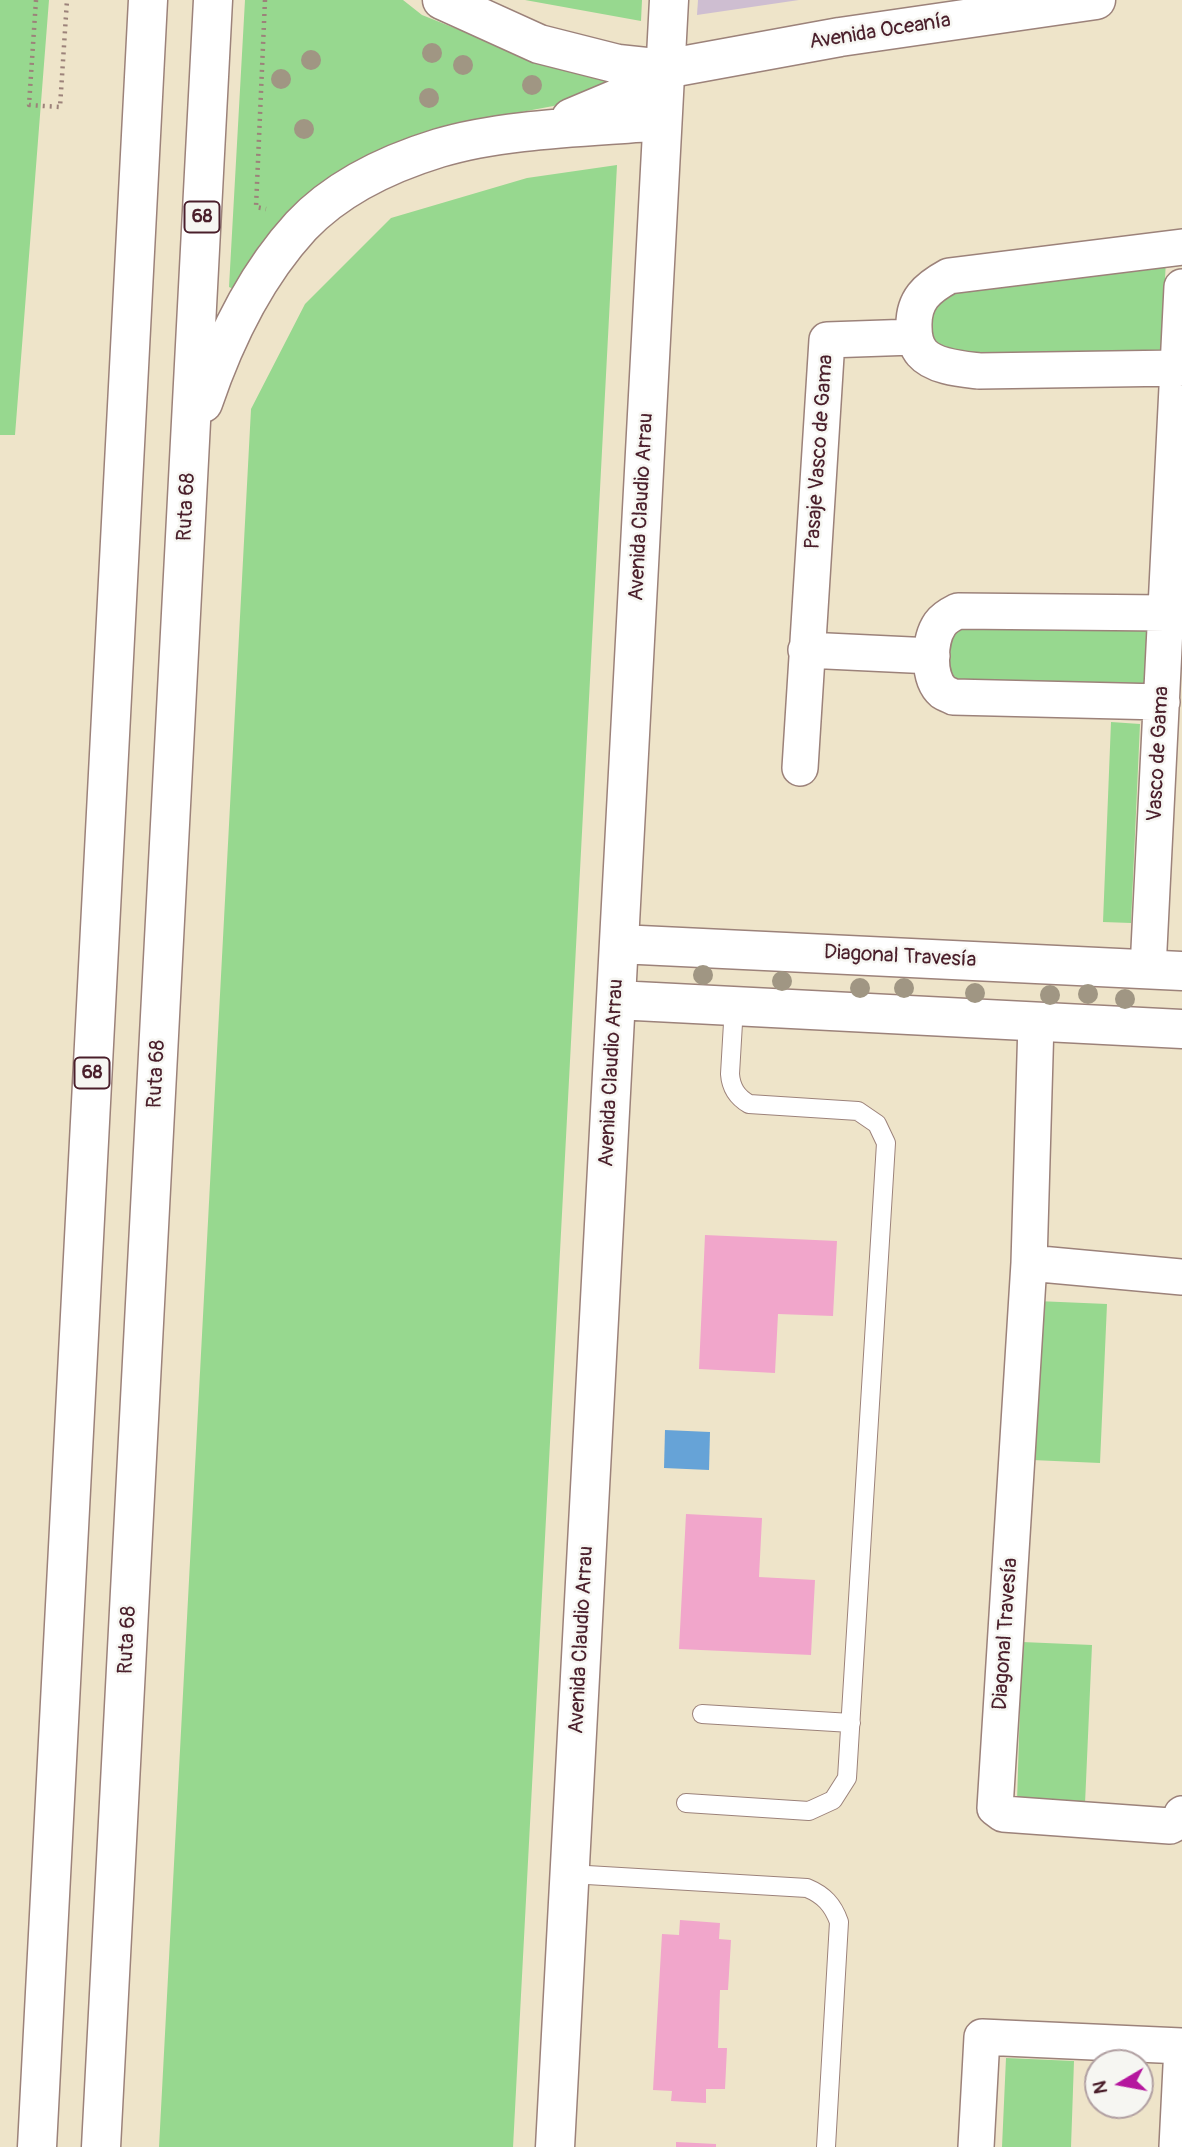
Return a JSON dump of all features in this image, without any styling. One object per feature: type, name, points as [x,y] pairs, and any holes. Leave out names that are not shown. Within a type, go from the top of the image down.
[{"type":"main road","name":"68","points":[[37,2147],[148,0]]},
{"type":"main road","name":"Ruta 68","points":[[102,2147],[213,0]]},
{"type":"main road","points":[[442,0],[539,44],[618,64],[665,69]]},
{"type":"main road","name":"Avenida Claudio Arrau","points":[[555,2147],[669,0]]},
{"type":"main road","name":"Avenida Oceanía","points":[[665,69],[840,37],[1096,0]]},
{"type":"main road","points":[[521,134],[598,108],[643,85],[665,69]]},
{"type":"main road","points":[[191,434],[232,332],[278,256],[302,226],[344,192],[376,173],[441,147],[521,134],[662,121]]},
{"type":"main road","name":"Diagonal Travesía","points":[[619,944],[1165,970]]},
{"type":"main road","points":[[616,1000],[1182,1029]]},
{"type":"street","points":[[1178,368],[979,371],[955,368],[932,360],[922,353],[914,337],[914,314],[919,299],[931,286],[949,276],[1182,247]]},
{"type":"street","name":"Vasco de Gama","points":[[1165,970],[1162,702],[1182,287]]},
{"type":"street","name":"Pasaje Vasco de Gama","points":[[800,768],[827,340],[914,337]]},
{"type":"street","points":[[1162,702],[953,697],[943,691],[936,682],[932,656],[939,625],[958,611],[1166,613]]},
{"type":"street","points":[[806,650],[932,656]]},
{"type":"street","name":"Diagonal Travesía","points":[[1036,1022],[1029,1263],[995,1808],[1003,1814],[1170,1826],[1180,1821],[1182,1814]]},
{"type":"street","points":[[1029,1263],[1182,1278]]},
{"type":"street","points":[[976,2147],[982,2037],[1182,2046],[1177,2147]]},
{"type":"lane","points":[[686,1803],[810,1811],[833,1800],[847,1778],[886,1143],[877,1124],[858,1111],[749,1104],[741,1100],[731,1083],[730,1074],[734,1006]]},
{"type":"lane","points":[[702,1714],[850,1723]]},
{"type":"lane","points":[[570,1874],[807,1888],[819,1893],[829,1902],[839,1922],[826,2147]]},
{"type":"path","points":[[36,0],[29,105],[60,107],[67,0]]},
{"type":"path","points":[[256,207],[265,0]]},
{"type":"shaded area","points":[[698,0],[799,0],[697,15]]},
{"type":"green space","points":[[0,0],[49,0],[15,435],[0,435]]},
{"type":"green space","points":[[245,0],[403,0],[422,15],[535,60],[608,74],[612,95],[484,119],[398,150],[238,291],[229,287]]},
{"type":"green space","points":[[525,0],[642,0],[641,21]]},
{"type":"green space","points":[[617,165],[513,2147],[159,2147],[251,409],[305,304],[391,218],[527,178]]},
{"type":"green space","points":[[1166,259],[1161,359],[937,353],[925,302],[936,290]]},
{"type":"green space","points":[[962,625],[1151,631],[1150,692],[960,685],[950,671],[948,655],[952,639]]},
{"type":"green space","points":[[1111,722],[1140,724],[1131,923],[1103,922]]},
{"type":"green space","points":[[1037,1301],[1107,1304],[1100,1463],[1032,1460]]},
{"type":"green space","points":[[1022,1642],[1092,1645],[1085,1804],[1017,1801]]},
{"type":"green space","points":[[1006,2058],[1074,2061],[1071,2147],[1002,2147]]},
{"type":"water","points":[[665,1430],[710,1432],[709,1470],[664,1468]]},
{"type":"building","points":[[705,1235],[837,1241],[833,1316],[778,1314],[775,1373],[699,1369]]},
{"type":"building","points":[[686,1514],[762,1518],[759,1577],[815,1580],[811,1655],[679,1649]]},
{"type":"building","points":[[680,1920],[720,1923],[719,1939],[731,1940],[728,1990],[720,1990],[718,2048],[727,2048],[725,2089],[706,2089],[706,2103],[671,2101],[672,2091],[653,2090],[662,1934],[679,1935]]},
{"type":"building","points":[[676,2142],[716,2144],[716,2147],[676,2147]]}]
